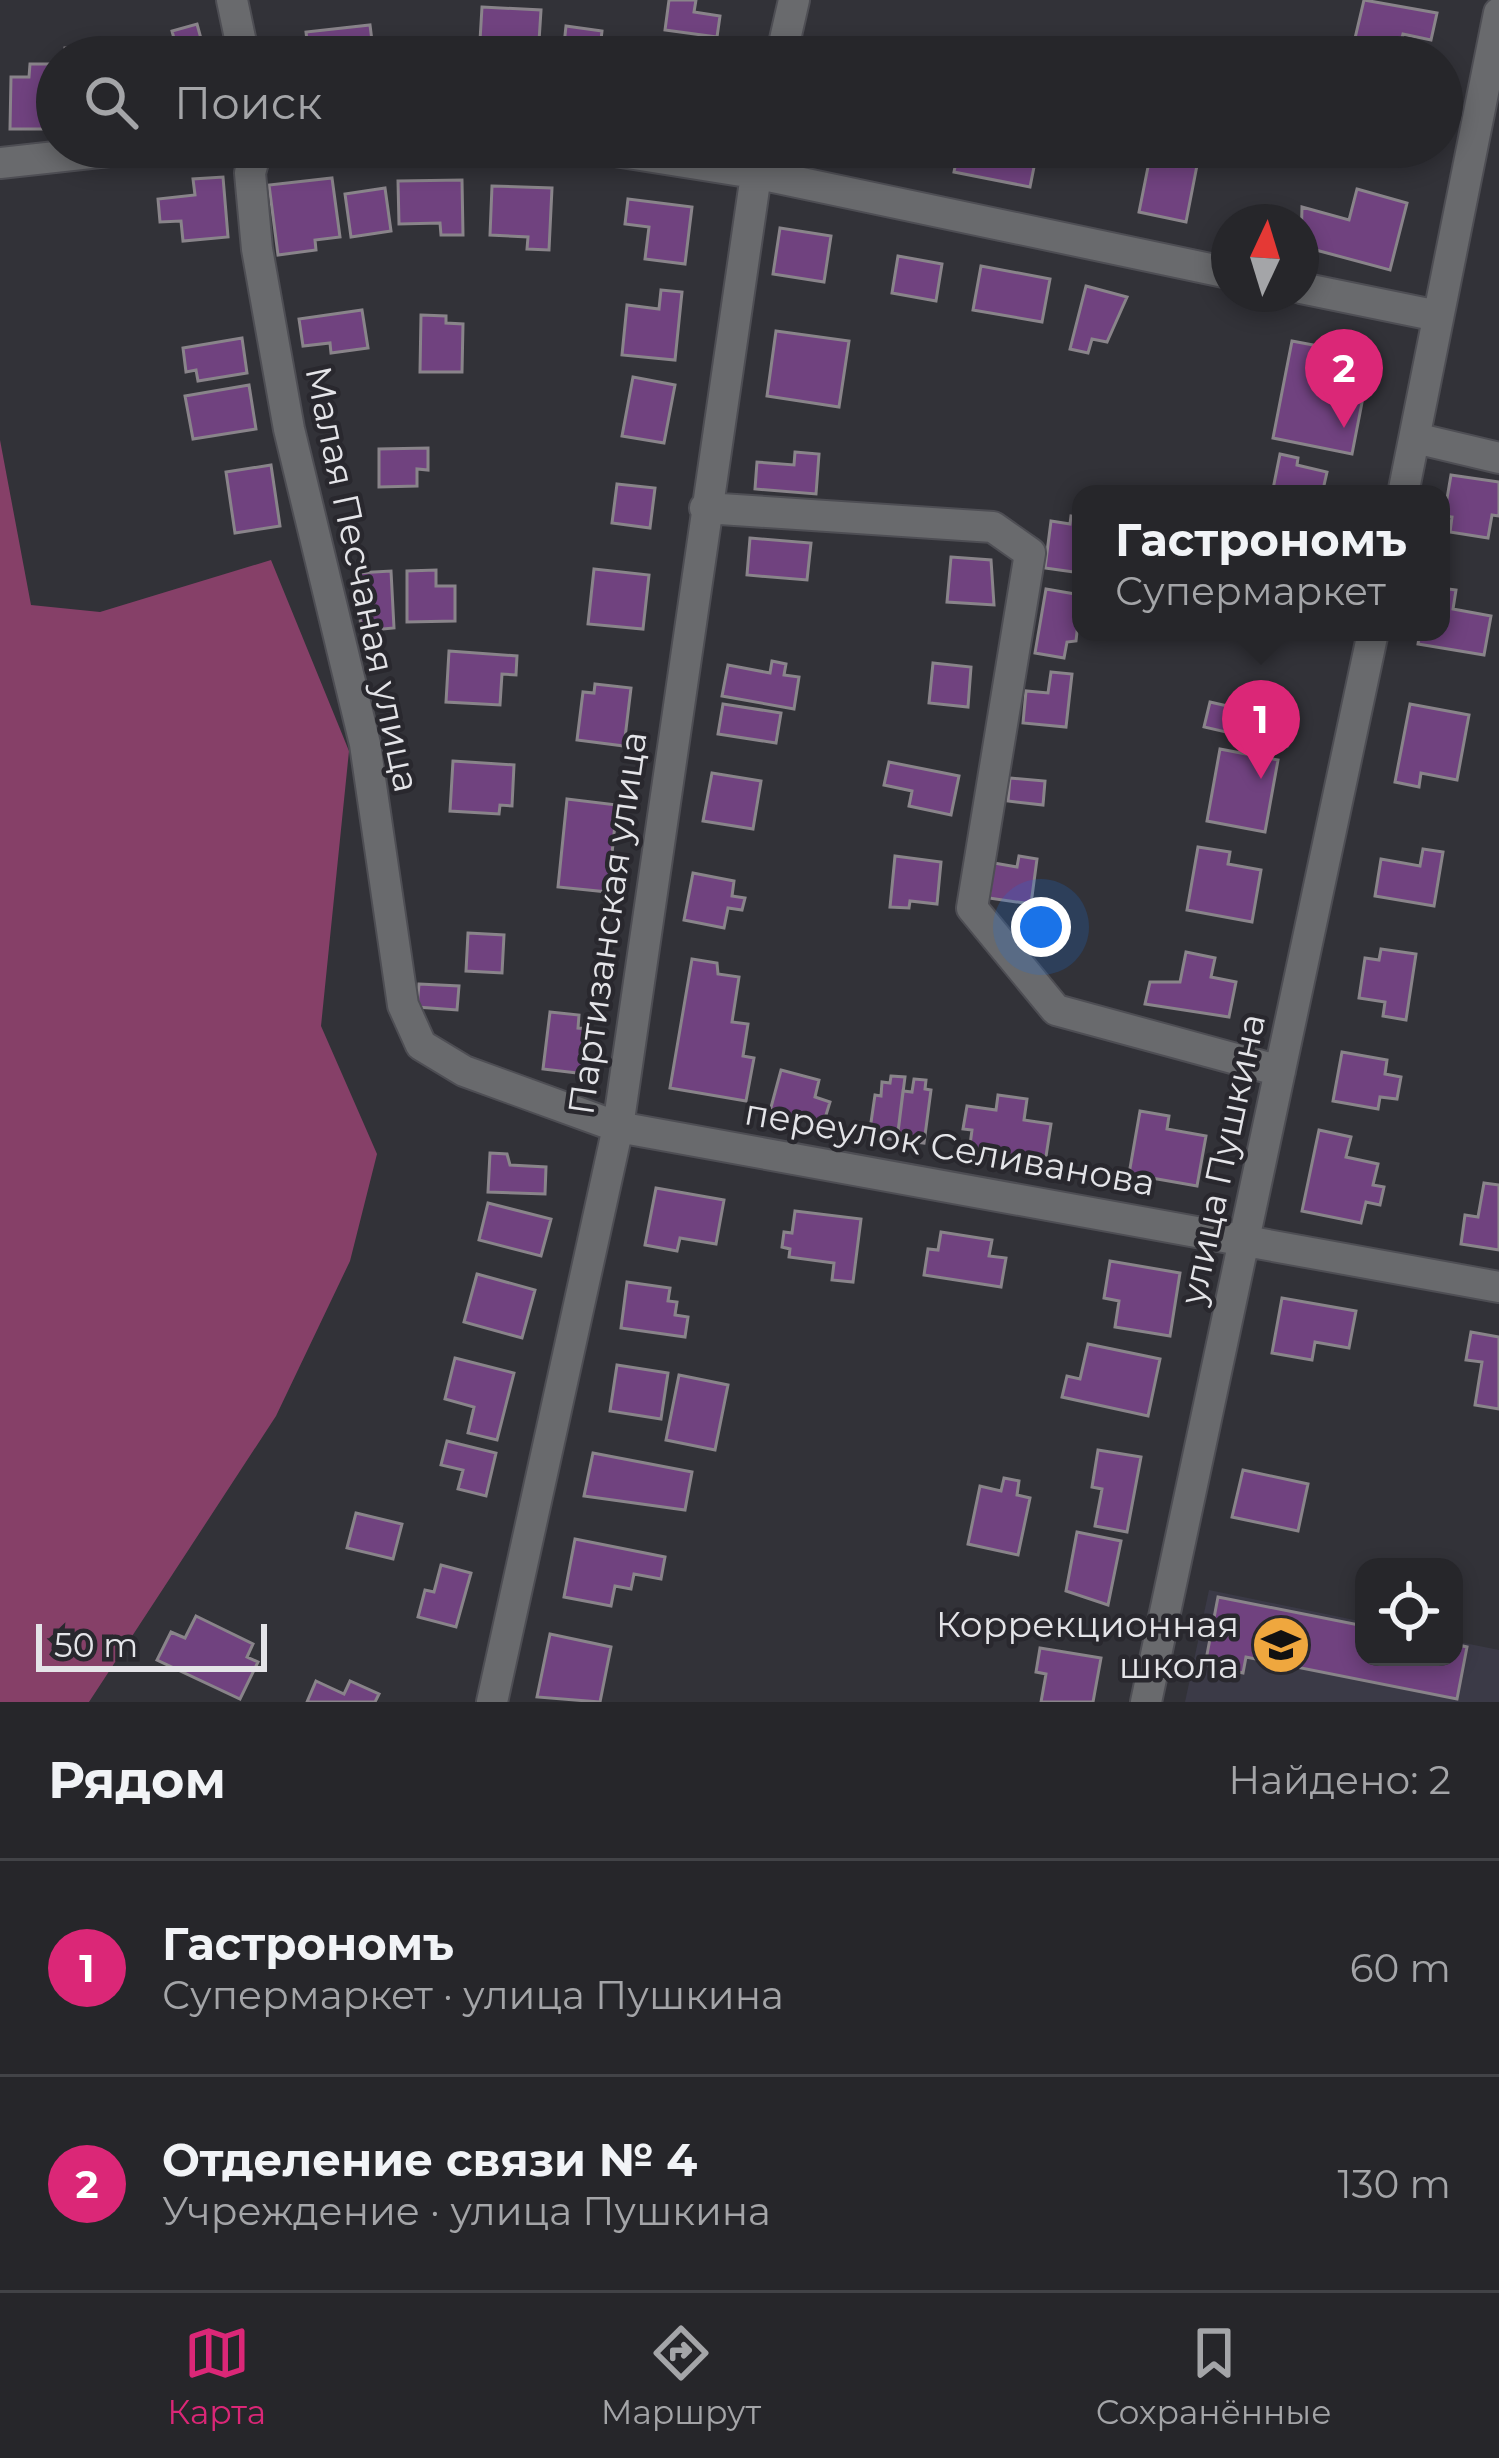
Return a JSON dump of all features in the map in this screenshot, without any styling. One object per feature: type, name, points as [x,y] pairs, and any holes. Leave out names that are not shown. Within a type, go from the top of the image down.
[{"type":"street","points":[[232,0],[240,36]]},
{"type":"street","points":[[786,36],[794,0]]},
{"type":"street","points":[[1405,485],[1499,13]]},
{"type":"street","points":[[0,163],[36,159]]},
{"type":"street","name":"Малая Песчаная улица","points":[[251,168],[257,249],[289,429],[365,745],[403,1005],[421,1045],[464,1071]]},
{"type":"street","name":"Партизанская улица","points":[[492,1702],[618,1127],[756,168]]},
{"type":"street","points":[[790,168],[1211,269]]},
{"type":"street","points":[[1319,292],[1438,316]]},
{"type":"street","points":[[1414,439],[1499,458]]},
{"type":"street","points":[[706,508],[993,527],[1030,553],[972,908],[1056,1010],[1280,1071]]},
{"type":"street","name":"улица Пушкина","points":[[1146,1702],[1371,641]]},
{"type":"street","name":"переулок Селиванова","points":[[464,1071],[618,1127],[1499,1288]]},
{"type":"shaded area","points":[[0,440],[31,605],[100,612],[271,560],[349,751],[321,1026],[377,1154],[350,1261],[276,1416],[89,1702],[0,1702]]},
{"type":"shaded area","name":"Коррекционная школа","points":[[1209,1590],[1355,1620],[1355,1666],[1463,1666],[1463,1643],[1499,1650],[1499,1702],[1185,1702]]},
{"type":"building","points":[[669,0],[696,0],[694,12],[720,16],[717,36],[665,30]]},
{"type":"building","points":[[1364,0],[1437,13],[1432,36],[1356,36]]},
{"type":"building","points":[[482,7],[541,10],[539,36],[480,36]]},
{"type":"building","points":[[197,24],[200,36],[173,36],[172,31]]},
{"type":"building","points":[[370,25],[371,36],[306,36],[306,32]]},
{"type":"building","points":[[566,26],[602,31],[601,36],[565,36]]},
{"type":"building","points":[[30,64],[36,64],[36,129],[10,129],[11,77],[29,77]]},
{"type":"building","points":[[955,168],[1034,168],[1030,187],[954,172]]},
{"type":"building","points":[[1148,168],[1196,168],[1186,222],[1139,212]]},
{"type":"building","points":[[223,177],[228,237],[183,241],[181,221],[160,222],[158,199],[195,195],[193,179]]},
{"type":"building","points":[[332,178],[340,237],[315,240],[316,250],[278,255],[269,185]]},
{"type":"building","points":[[462,180],[463,235],[441,235],[440,223],[399,224],[398,181]]},
{"type":"building","points":[[492,186],[552,188],[549,250],[527,249],[528,237],[490,235]]},
{"type":"building","points":[[385,188],[391,231],[351,237],[345,194]]},
{"type":"building","points":[[1357,189],[1407,203],[1390,270],[1319,251],[1319,212],[1349,220]]},
{"type":"building","points":[[628,199],[692,207],[685,264],[645,259],[649,227],[625,224]]},
{"type":"building","points":[[780,228],[831,236],[824,282],[773,274]]},
{"type":"building","points":[[898,256],[942,264],[936,301],[892,293]]},
{"type":"building","points":[[981,266],[1050,279],[1042,322],[973,310]]},
{"type":"building","points":[[1086,286],[1127,297],[1107,342],[1092,339],[1088,353],[1070,349]]},
{"type":"building","points":[[661,290],[682,292],[675,360],[622,355],[627,305],[659,309]]},
{"type":"building","points":[[362,310],[368,348],[331,353],[330,343],[303,346],[299,319]]},
{"type":"building","points":[[421,315],[446,316],[446,323],[463,324],[462,372],[420,372]]},
{"type":"building","points":[[776,331],[849,341],[839,407],[767,396]]},
{"type":"building","points":[[242,338],[247,373],[198,381],[196,370],[186,372],[183,348]]},
{"type":"building","points":[[1292,341],[1371,356],[1352,454],[1273,438]]},
{"type":"building","points":[[633,377],[675,385],[664,443],[622,436]]},
{"type":"building","points":[[249,385],[256,429],[193,439],[185,396]]},
{"type":"building","points":[[428,448],[428,470],[417,469],[417,486],[379,487],[379,449]]},
{"type":"building","points":[[795,452],[819,454],[816,494],[755,489],[757,462],[794,465]]},
{"type":"building","points":[[1280,454],[1298,458],[1297,465],[1327,472],[1324,485],[1274,485]]},
{"type":"building","points":[[271,465],[280,526],[235,533],[226,472]]},
{"type":"building","points":[[1451,475],[1499,482],[1499,516],[1492,515],[1488,538],[1450,532]]},
{"type":"building","points":[[617,484],[655,488],[650,528],[612,523]]},
{"type":"building","points":[[1072,516],[1072,572],[1045,568],[1051,521],[1070,524]]},
{"type":"building","points":[[750,538],[811,543],[807,580],[747,575]]},
{"type":"building","points":[[951,557],[991,560],[994,605],[947,602]]},
{"type":"building","points":[[594,569],[649,575],[643,629],[588,624]]},
{"type":"building","points":[[436,570],[436,586],[455,586],[455,621],[407,622],[407,571]]},
{"type":"building","points":[[391,571],[394,628],[361,631],[357,573]]},
{"type":"building","points":[[1046,589],[1072,593],[1072,641],[1076,641],[1067,642],[1064,658],[1035,653]]},
{"type":"building","points":[[1450,589],[1456,590],[1453,609],[1491,616],[1484,655],[1418,644],[1450,641]]},
{"type":"building","points":[[449,651],[517,656],[516,675],[502,674],[500,705],[446,702]]},
{"type":"building","points":[[772,661],[786,664],[784,675],[799,677],[794,709],[722,696],[728,665],[770,673]]},
{"type":"building","points":[[933,663],[971,667],[968,707],[929,703]]},
{"type":"building","points":[[1051,672],[1072,674],[1066,727],[1023,723],[1026,691],[1048,693]]},
{"type":"building","points":[[595,684],[631,688],[624,746],[577,740],[583,692],[594,693]]},
{"type":"building","points":[[1210,702],[1293,721],[1287,746],[1204,727]]},
{"type":"building","points":[[723,704],[781,713],[776,743],[718,734]]},
{"type":"building","points":[[1410,704],[1469,715],[1457,780],[1421,773],[1419,787],[1395,782]]},
{"type":"building","points":[[1220,749],[1278,760],[1265,832],[1207,821]]},
{"type":"building","points":[[453,761],[514,765],[512,806],[500,805],[499,814],[450,811]]},
{"type":"building","points":[[889,762],[959,776],[951,815],[909,806],[912,791],[884,785]]},
{"type":"building","points":[[712,773],[761,781],[753,829],[703,821]]},
{"type":"building","points":[[1010,778],[1045,781],[1043,805],[1008,801]]},
{"type":"building","points":[[567,799],[617,805],[608,892],[558,887]]},
{"type":"building","points":[[1198,847],[1230,852],[1228,864],[1261,870],[1252,922],[1187,910]]},
{"type":"building","points":[[1423,849],[1443,852],[1434,906],[1375,896],[1381,859],[1420,866]]},
{"type":"building","points":[[895,856],[941,862],[937,904],[910,901],[909,908],[890,907]]},
{"type":"building","points":[[1019,856],[1037,859],[1031,904],[989,898],[994,863],[1017,867]]},
{"type":"building","points":[[693,873],[734,881],[732,896],[745,898],[742,910],[728,908],[724,928],[684,920]]},
{"type":"building","points":[[468,933],[504,935],[502,973],[466,971]]},
{"type":"building","points":[[1381,949],[1416,954],[1406,1020],[1383,1016],[1385,1002],[1359,998],[1365,958],[1379,960]]},
{"type":"building","points":[[1186,952],[1215,958],[1211,977],[1236,982],[1229,1017],[1145,1004],[1150,982],[1180,982]]},
{"type":"building","points":[[692,959],[717,963],[718,974],[739,977],[732,1022],[748,1024],[743,1056],[754,1058],[746,1101],[670,1088]]},
{"type":"building","points":[[419,984],[459,986],[457,1010],[417,1007]]},
{"type":"building","points":[[550,1012],[579,1015],[578,1028],[591,1029],[586,1074],[543,1069]]},
{"type":"building","points":[[1342,1052],[1387,1060],[1385,1074],[1401,1077],[1397,1099],[1380,1097],[1378,1109],[1333,1101]]},
{"type":"building","points":[[781,1070],[819,1080],[815,1097],[830,1102],[823,1125],[770,1111]]},
{"type":"building","points":[[891,1076],[905,1077],[897,1140],[869,1136],[875,1095],[881,1096],[882,1082],[890,1083]]},
{"type":"building","points":[[914,1079],[926,1080],[925,1089],[931,1090],[924,1143],[897,1140],[903,1091],[912,1092]]},
{"type":"building","points":[[998,1095],[1027,1099],[1024,1120],[1051,1124],[1045,1163],[969,1152],[972,1130],[963,1129],[967,1106],[996,1110]]},
{"type":"building","points":[[1140,1111],[1169,1116],[1167,1129],[1206,1136],[1197,1186],[1129,1174]]},
{"type":"building","points":[[1319,1130],[1351,1137],[1346,1157],[1378,1164],[1373,1185],[1384,1187],[1380,1205],[1366,1202],[1361,1223],[1302,1211]]},
{"type":"building","points":[[490,1153],[507,1154],[510,1165],[546,1167],[545,1194],[488,1192]]},
{"type":"building","points":[[1484,1183],[1499,1185],[1499,1250],[1461,1244],[1465,1215],[1478,1217]]},
{"type":"building","points":[[656,1188],[724,1200],[716,1244],[680,1238],[677,1251],[645,1245]]},
{"type":"building","points":[[488,1203],[551,1219],[541,1256],[479,1240]]},
{"type":"building","points":[[795,1211],[861,1219],[853,1282],[832,1280],[834,1263],[789,1257],[790,1249],[782,1247],[784,1232],[792,1233]]},
{"type":"building","points":[[941,1232],[992,1240],[989,1256],[1006,1258],[1001,1287],[924,1275],[928,1249],[938,1250]]},
{"type":"building","points":[[1110,1261],[1180,1273],[1170,1336],[1115,1327],[1119,1301],[1104,1298]]},
{"type":"building","points":[[477,1274],[535,1290],[522,1338],[464,1322]]},
{"type":"building","points":[[627,1282],[670,1288],[668,1301],[677,1302],[675,1315],[688,1317],[685,1337],[621,1328]]},
{"type":"building","points":[[1282,1298],[1356,1311],[1349,1348],[1315,1342],[1312,1360],[1272,1353]]},
{"type":"building","points":[[1471,1332],[1499,1337],[1499,1409],[1475,1405],[1482,1362],[1466,1360]]},
{"type":"building","points":[[1088,1344],[1160,1359],[1148,1416],[1062,1397],[1067,1376],[1080,1379]]},
{"type":"building","points":[[455,1358],[514,1373],[497,1440],[468,1433],[474,1407],[445,1399]]},
{"type":"building","points":[[617,1365],[668,1373],[661,1419],[610,1411]]},
{"type":"building","points":[[679,1375],[728,1385],[715,1450],[666,1440]]},
{"type":"building","points":[[447,1441],[496,1453],[486,1496],[458,1489],[463,1470],[441,1465]]},
{"type":"building","points":[[1098,1450],[1141,1457],[1127,1532],[1095,1526],[1102,1489],[1092,1487]]},
{"type":"building","points":[[593,1453],[692,1472],[685,1510],[584,1496]]},
{"type":"building","points":[[1243,1470],[1308,1484],[1298,1531],[1232,1517]]},
{"type":"building","points":[[1004,1478],[1019,1481],[1017,1495],[1030,1498],[1018,1555],[968,1544],[980,1486],[1001,1491]]},
{"type":"building","points":[[356,1513],[402,1524],[393,1559],[347,1548]]},
{"type":"building","points":[[1077,1532],[1121,1541],[1108,1605],[1066,1591]]},
{"type":"building","points":[[575,1539],[665,1557],[661,1579],[634,1574],[631,1589],[615,1586],[611,1606],[564,1597]]},
{"type":"building","points":[[441,1565],[471,1573],[456,1627],[418,1617],[425,1590],[434,1592]]},
{"type":"building","points":[[1218,1597],[1355,1624],[1355,1666],[1463,1666],[1463,1646],[1467,1647],[1457,1699],[1246,1657],[1243,1673],[1205,1665]]},
{"type":"building","points":[[196,1616],[253,1644],[247,1657],[258,1662],[240,1699],[157,1660],[171,1632],[185,1638]]},
{"type":"building","points":[[550,1634],[611,1647],[600,1702],[537,1697]]},
{"type":"building","points":[[1040,1648],[1101,1658],[1093,1702],[1041,1702],[1046,1674],[1036,1672]]},
{"type":"building","points":[[316,1681],[344,1694],[350,1681],[379,1694],[375,1702],[307,1702]]},
{"type":"place","name":"Отделение связи № 4","points":[[1344,428]]},
{"type":"place","name":"Гастрономъ","points":[[1261,779]]},
{"type":"place","name":"Коррекционная школа","points":[[1281,1645]]}]
